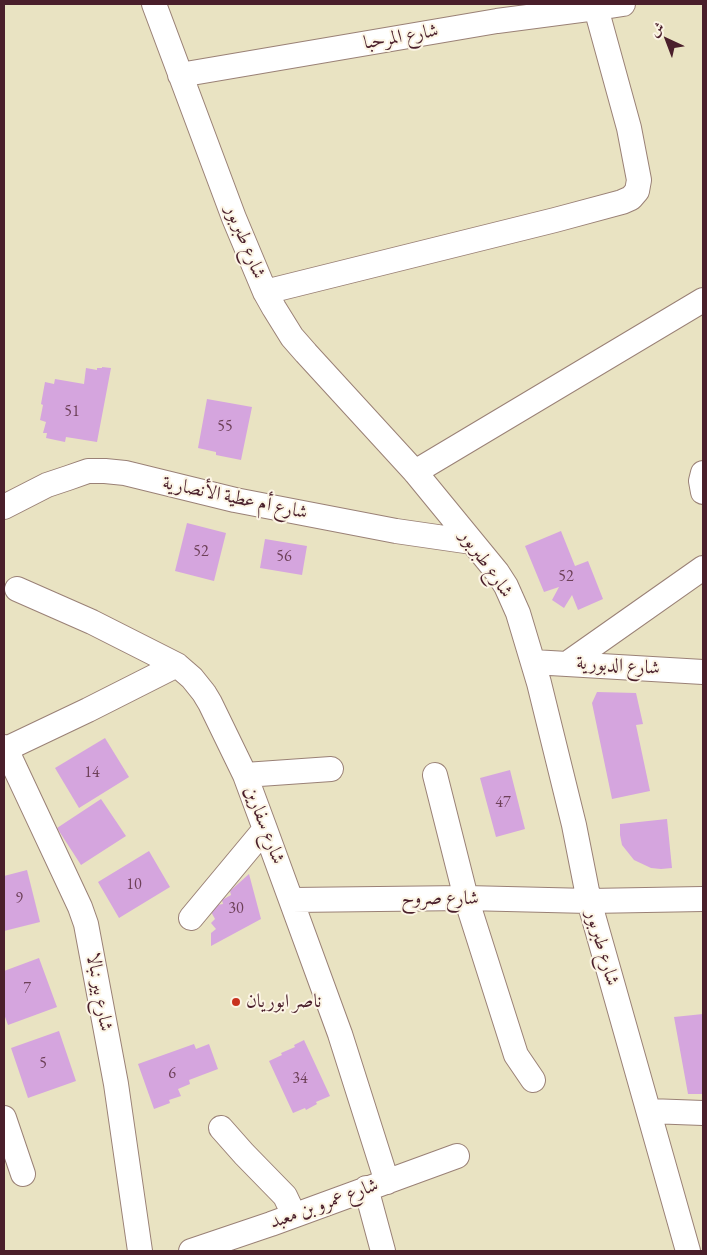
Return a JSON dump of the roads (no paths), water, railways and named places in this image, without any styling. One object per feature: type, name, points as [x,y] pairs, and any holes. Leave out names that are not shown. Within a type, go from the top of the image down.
[{"type":"street","name":"شارع طبربور","points":[[154,4],[234,218],[265,292],[292,337],[415,472],[497,572],[506,586],[518,613],[533,662],[574,825],[589,902],[649,1111],[693,1246]]},
{"type":"street","name":"شارع المرحبا","points":[[180,75],[494,12],[596,8],[623,4]]},
{"type":"street","points":[[265,292],[555,220],[631,198],[636,191],[639,180],[629,128],[596,8]]},
{"type":"street","points":[[415,472],[703,300]]},
{"type":"street","name":"شارع أم عطية الأنصارية","points":[[4,507],[46,485],[88,472],[105,471],[125,473],[235,500],[396,532],[472,542]]},
{"type":"street","points":[[703,472],[701,481],[703,492]]},
{"type":"street","points":[[568,663],[703,568]]},
{"type":"street","name":"شارع سفارين","points":[[17,589],[92,622],[177,665],[192,678],[210,703],[245,776],[340,1034],[377,1185],[383,1251]]},
{"type":"street","name":"شارع الدبورية","points":[[533,662],[703,672]]},
{"type":"street","points":[[5,748],[88,710],[177,665]]},
{"type":"street","name":"شارع بير نبالا","points":[[5,748],[80,907],[86,924],[116,1084],[140,1251]]},
{"type":"street","points":[[245,776],[331,769]]},
{"type":"street","points":[[435,775],[466,898],[516,1055],[533,1080]]},
{"type":"street","points":[[191,918],[265,828]]},
{"type":"street","name":"شارع صروح","points":[[292,900],[466,898],[589,902],[703,899]]},
{"type":"street","points":[[649,1111],[703,1113]]},
{"type":"street","points":[[4,1118],[23,1174]]},
{"type":"street","points":[[221,1128],[285,1196],[294,1214]]},
{"type":"street","name":"شارع عمرو بن معبد","points":[[199,1250],[456,1156]]},
{"type":"place","name":"ناصر ابوريان","points":[[236,1002]]}]
